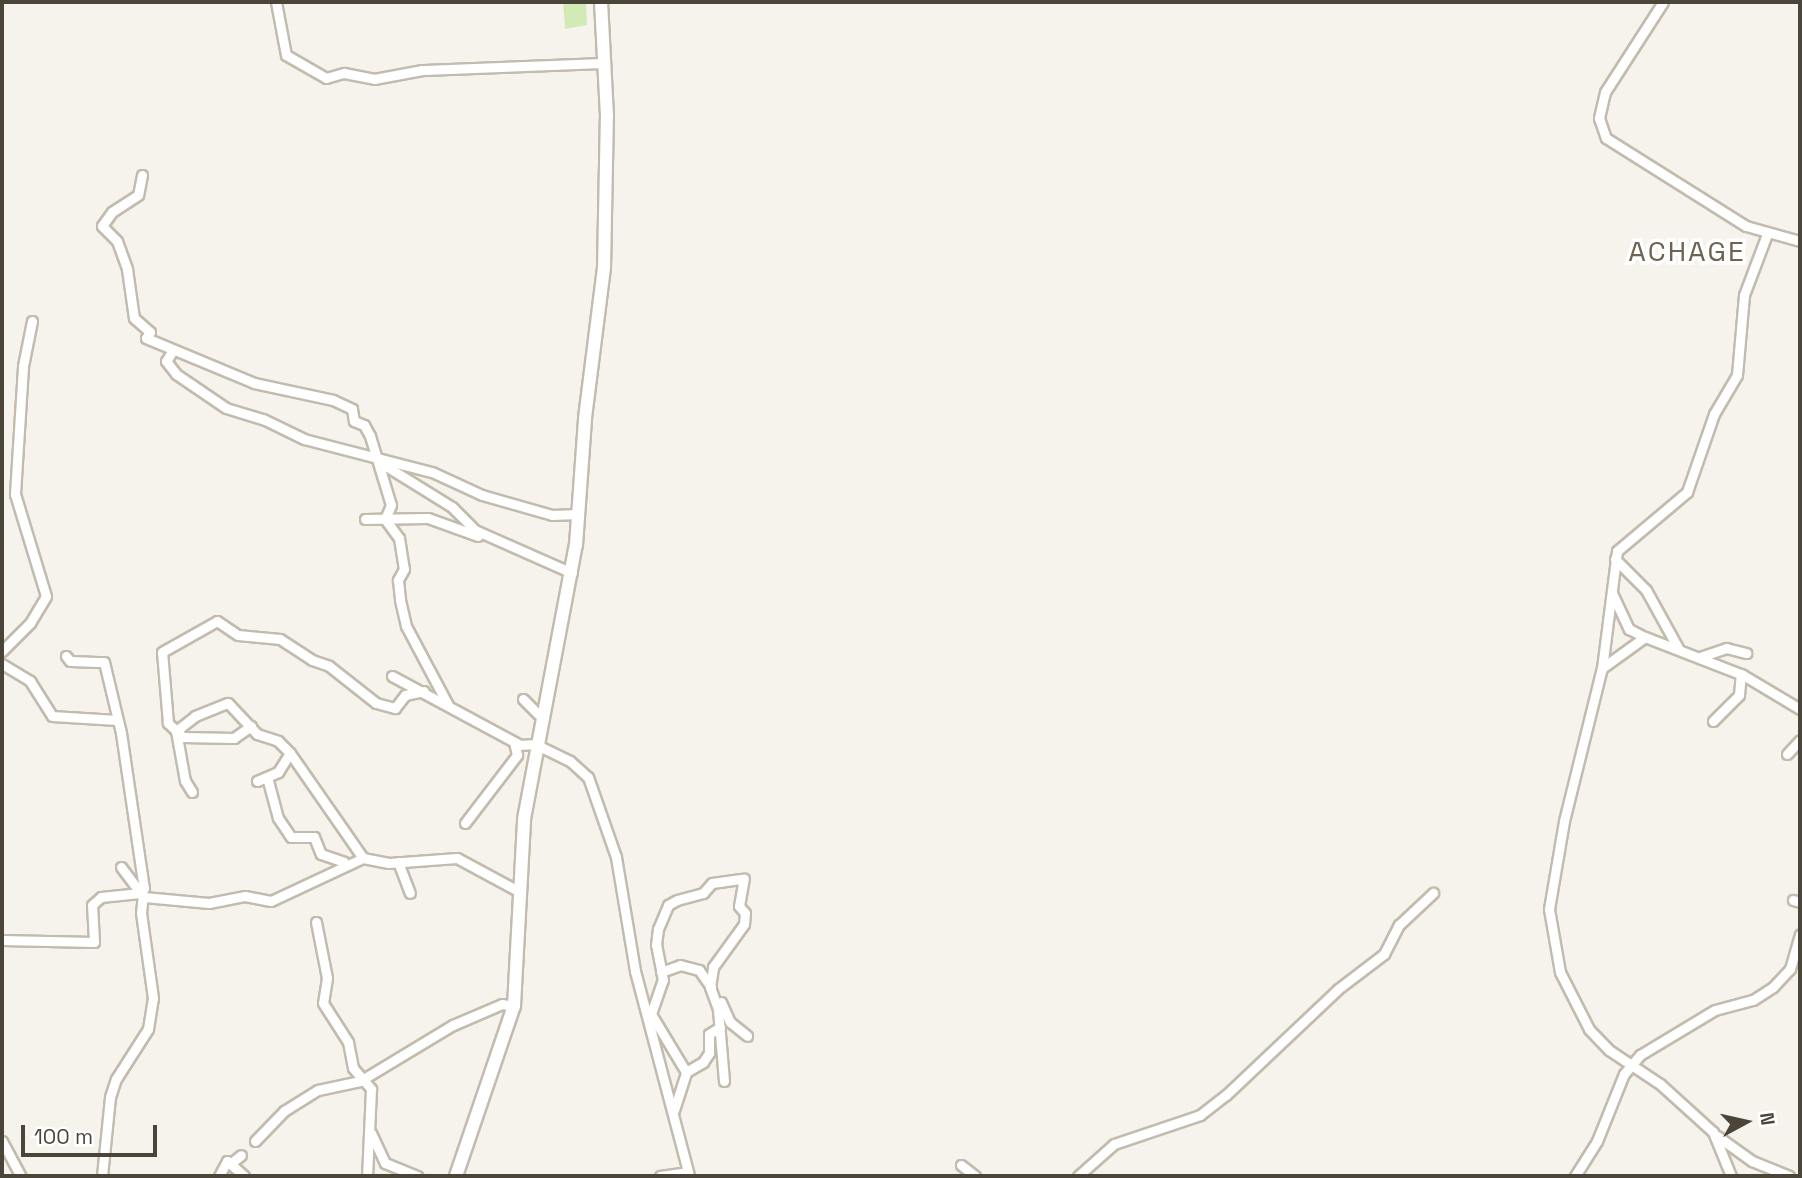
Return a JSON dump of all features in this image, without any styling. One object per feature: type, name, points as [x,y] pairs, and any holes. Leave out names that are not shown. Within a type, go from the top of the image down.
[{"type":"street","points":[[276,2],[286,55],[326,78],[344,73],[374,79],[422,70],[604,64]]},
{"type":"street","points":[[456,1176],[514,1006],[518,891],[535,744],[572,573],[604,268],[604,64],[601,2]]},
{"type":"street","points":[[1663,2],[1605,92],[1598,118],[1601,130],[1625,154],[1767,234],[1800,241]]},
{"type":"street","points":[[142,175],[138,195],[112,212],[102,226],[117,241],[134,318],[150,332],[146,338],[254,383],[323,401],[333,400],[352,409],[354,421],[364,425],[379,458],[391,505],[385,519]]},
{"type":"street","points":[[1767,234],[1744,295],[1737,375],[1714,414],[1692,481],[1678,503],[1629,537],[1615,559],[1602,668],[1564,821],[1550,894],[1550,927],[1560,972],[1579,1013],[1601,1042],[1630,1066],[1660,1084],[1713,1132],[1761,1167],[1789,1176]]},
{"type":"street","points":[[2,651],[30,623],[46,596],[15,494],[23,366],[32,321]]},
{"type":"street","points":[[173,350],[166,361],[176,374],[226,408],[263,419],[304,439],[379,458],[482,495],[552,514],[578,514]]},
{"type":"street","points":[[379,458],[452,507],[475,530],[572,573]]},
{"type":"street","points":[[365,519],[428,518],[503,543]]},
{"type":"street","points":[[385,519],[399,538],[404,569],[399,590],[406,626],[448,705]]},
{"type":"street","points":[[1615,559],[1646,590],[1678,648]]},
{"type":"street","points":[[1611,591],[1629,629],[1741,674],[1800,709]]},
{"type":"street","points":[[251,726],[234,738],[183,737],[168,723],[162,652],[217,621],[238,635],[280,639],[312,660],[329,666],[376,703],[395,708],[405,695],[424,691]]},
{"type":"street","points":[[1602,668],[1645,637]]},
{"type":"street","points":[[1700,657],[1726,648],[1746,653]]},
{"type":"street","points":[[66,656],[104,663],[117,720],[144,888],[141,894],[141,913],[153,998],[148,1029],[116,1079],[102,1176]]},
{"type":"street","points":[[2,664],[30,681],[52,716],[117,720]]},
{"type":"street","points":[[1713,721],[1739,695],[1741,674]]},
{"type":"street","points":[[392,676],[514,742],[535,744],[570,761],[588,777],[598,795],[616,857],[635,971],[688,1174],[660,1176]]},
{"type":"street","points":[[523,699],[542,719]]},
{"type":"street","points":[[176,731],[195,716],[228,703],[251,726],[290,753],[363,858]]},
{"type":"street","points":[[176,731],[186,781],[192,792]]},
{"type":"street","points":[[1787,754],[1800,740]]},
{"type":"street","points":[[465,823],[517,755],[514,742]]},
{"type":"street","points":[[290,753],[278,772],[262,779],[278,818],[292,837],[314,837],[321,855],[344,862]]},
{"type":"street","points":[[2,940],[94,942],[92,905],[101,897],[141,894],[192,903],[245,896],[271,901],[363,858],[398,862],[457,858],[518,891]]},
{"type":"street","points":[[398,862],[410,892]]},
{"type":"street","points":[[121,867],[141,894]]},
{"type":"street","points":[[686,1072],[651,1014],[662,988],[656,945],[668,905],[703,894],[712,883],[743,878],[744,924],[713,967],[710,986],[720,1027],[724,1081]]},
{"type":"street","points":[[1078,1176],[1114,1144],[1200,1115],[1226,1095],[1338,989],[1384,954],[1399,925],[1433,893]]},
{"type":"street","points":[[316,922],[327,978],[323,1003],[348,1042],[360,1081],[371,1089],[367,1176]]},
{"type":"street","points":[[1575,1176],[1597,1141],[1630,1066],[1652,1046],[1705,1015],[1753,1000],[1773,987],[1790,969],[1800,934]]},
{"type":"street","points":[[661,972],[680,965],[699,970],[730,1022],[747,1036]]},
{"type":"street","points":[[255,1140],[304,1097],[332,1084],[360,1081],[446,1028],[502,1004],[514,1006]]},
{"type":"street","points":[[673,1115],[686,1072],[703,1062],[709,1053],[709,1034],[720,1027]]},
{"type":"street","points":[[1713,1132],[1731,1176]]},
{"type":"street","points":[[371,1133],[385,1163],[418,1176]]},
{"type":"street","points":[[2,1141],[20,1176]]},
{"type":"street","points":[[230,1164],[242,1155]]},
{"type":"street","points":[[219,1176],[227,1161],[244,1176]]},
{"type":"street","points":[[961,1165],[975,1176]]},
{"type":"street","points":[[1761,1167],[1766,1176]]},
{"type":"green space","points":[[563,2],[586,2],[587,25],[565,29]]},
{"type":"district","name":"ACHAGE","points":[[1687,251]]}]
